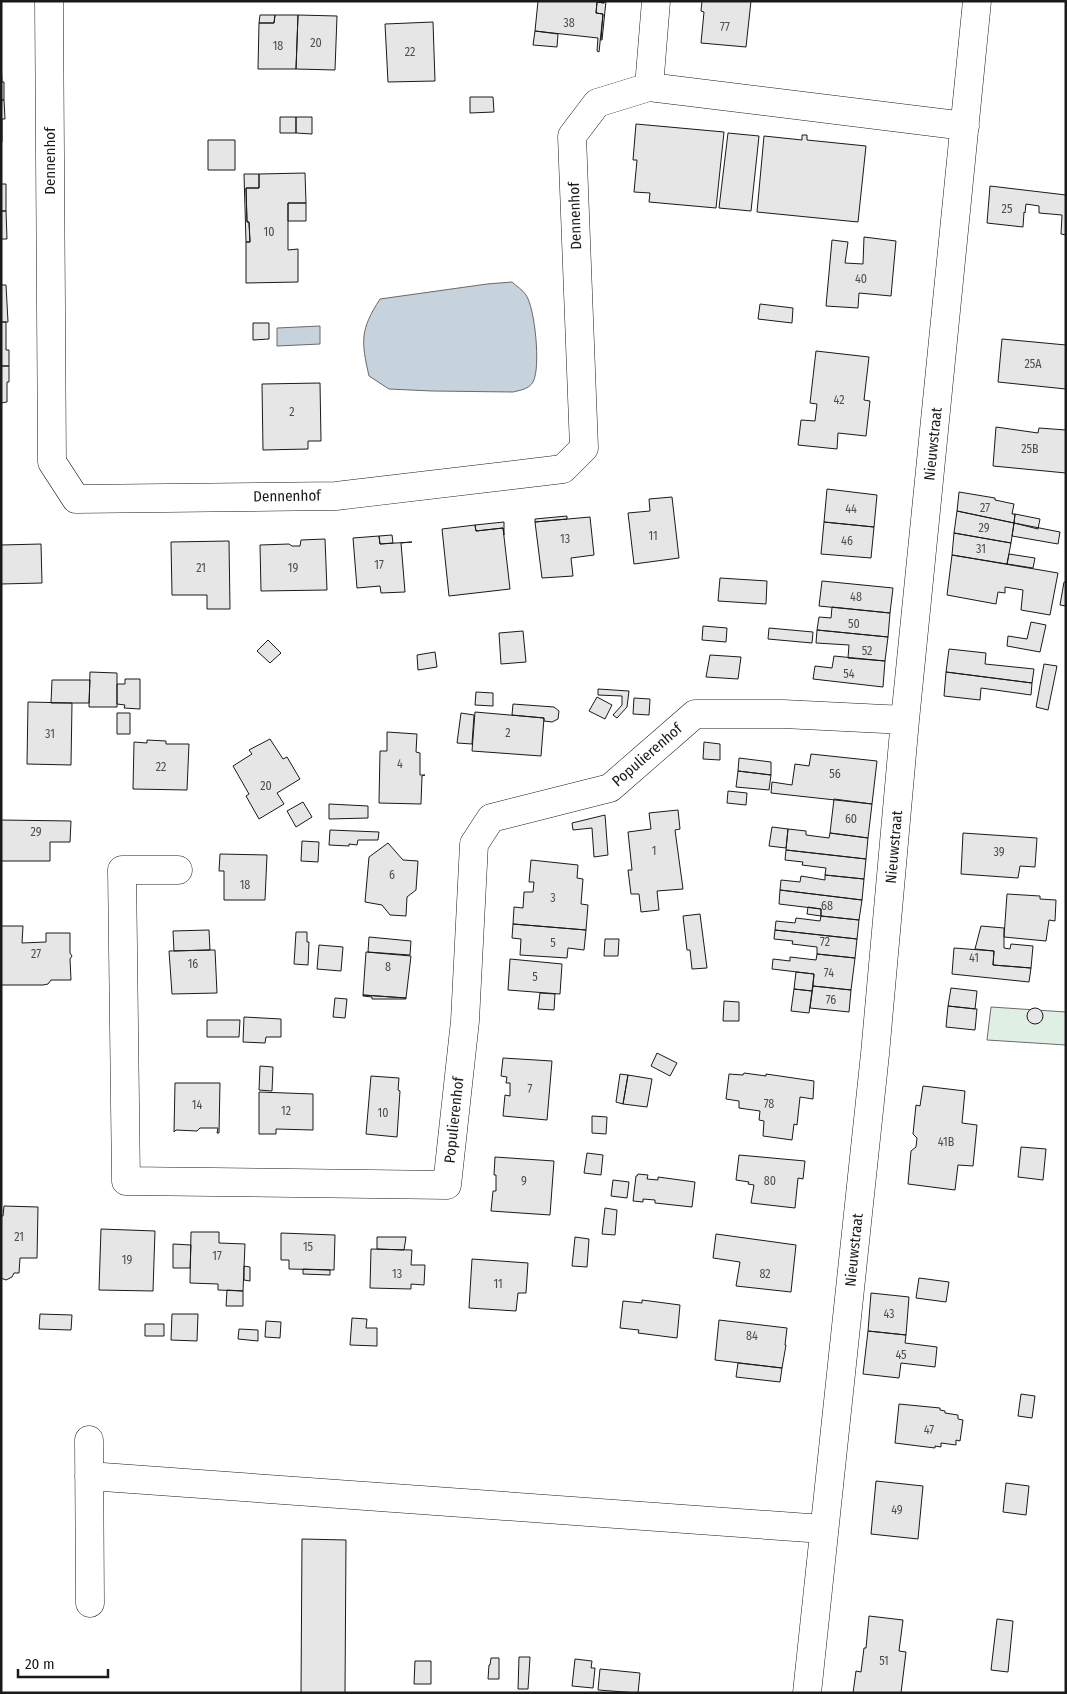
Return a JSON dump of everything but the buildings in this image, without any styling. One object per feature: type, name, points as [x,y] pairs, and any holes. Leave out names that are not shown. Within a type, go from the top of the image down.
[{"type":"street","name":"Dennenhof","points":[[50,1],[52,462],[76,499],[336,496],[563,469],[584,448],[572,136],[597,103],[649,87],[965,126]]},
{"type":"street","points":[[649,87],[656,1]]},
{"type":"street","name":"Nieuwstraat","points":[[806,1693],[875,1054],[905,720],[977,1]]},
{"type":"street","name":"Populierenhof","points":[[178,870],[122,870],[126,1181],[447,1185],[465,1021],[474,844],[490,818],[610,788],[695,714],[783,714],[905,720]]},
{"type":"street","points":[[89,1440],[90,1603]]},
{"type":"street","points":[[89,1476],[823,1529]]},
{"type":"green space","points":[[991,1007],[1066,1012],[1066,1045],[987,1040]]},
{"type":"shaded area","points":[[512,282],[526,295],[532,312],[537,364],[533,382],[529,386],[513,392],[389,389],[369,376],[364,336],[369,319],[380,299]]},
{"type":"shaded area","points":[[320,326],[320,344],[277,346],[277,328]]}]
